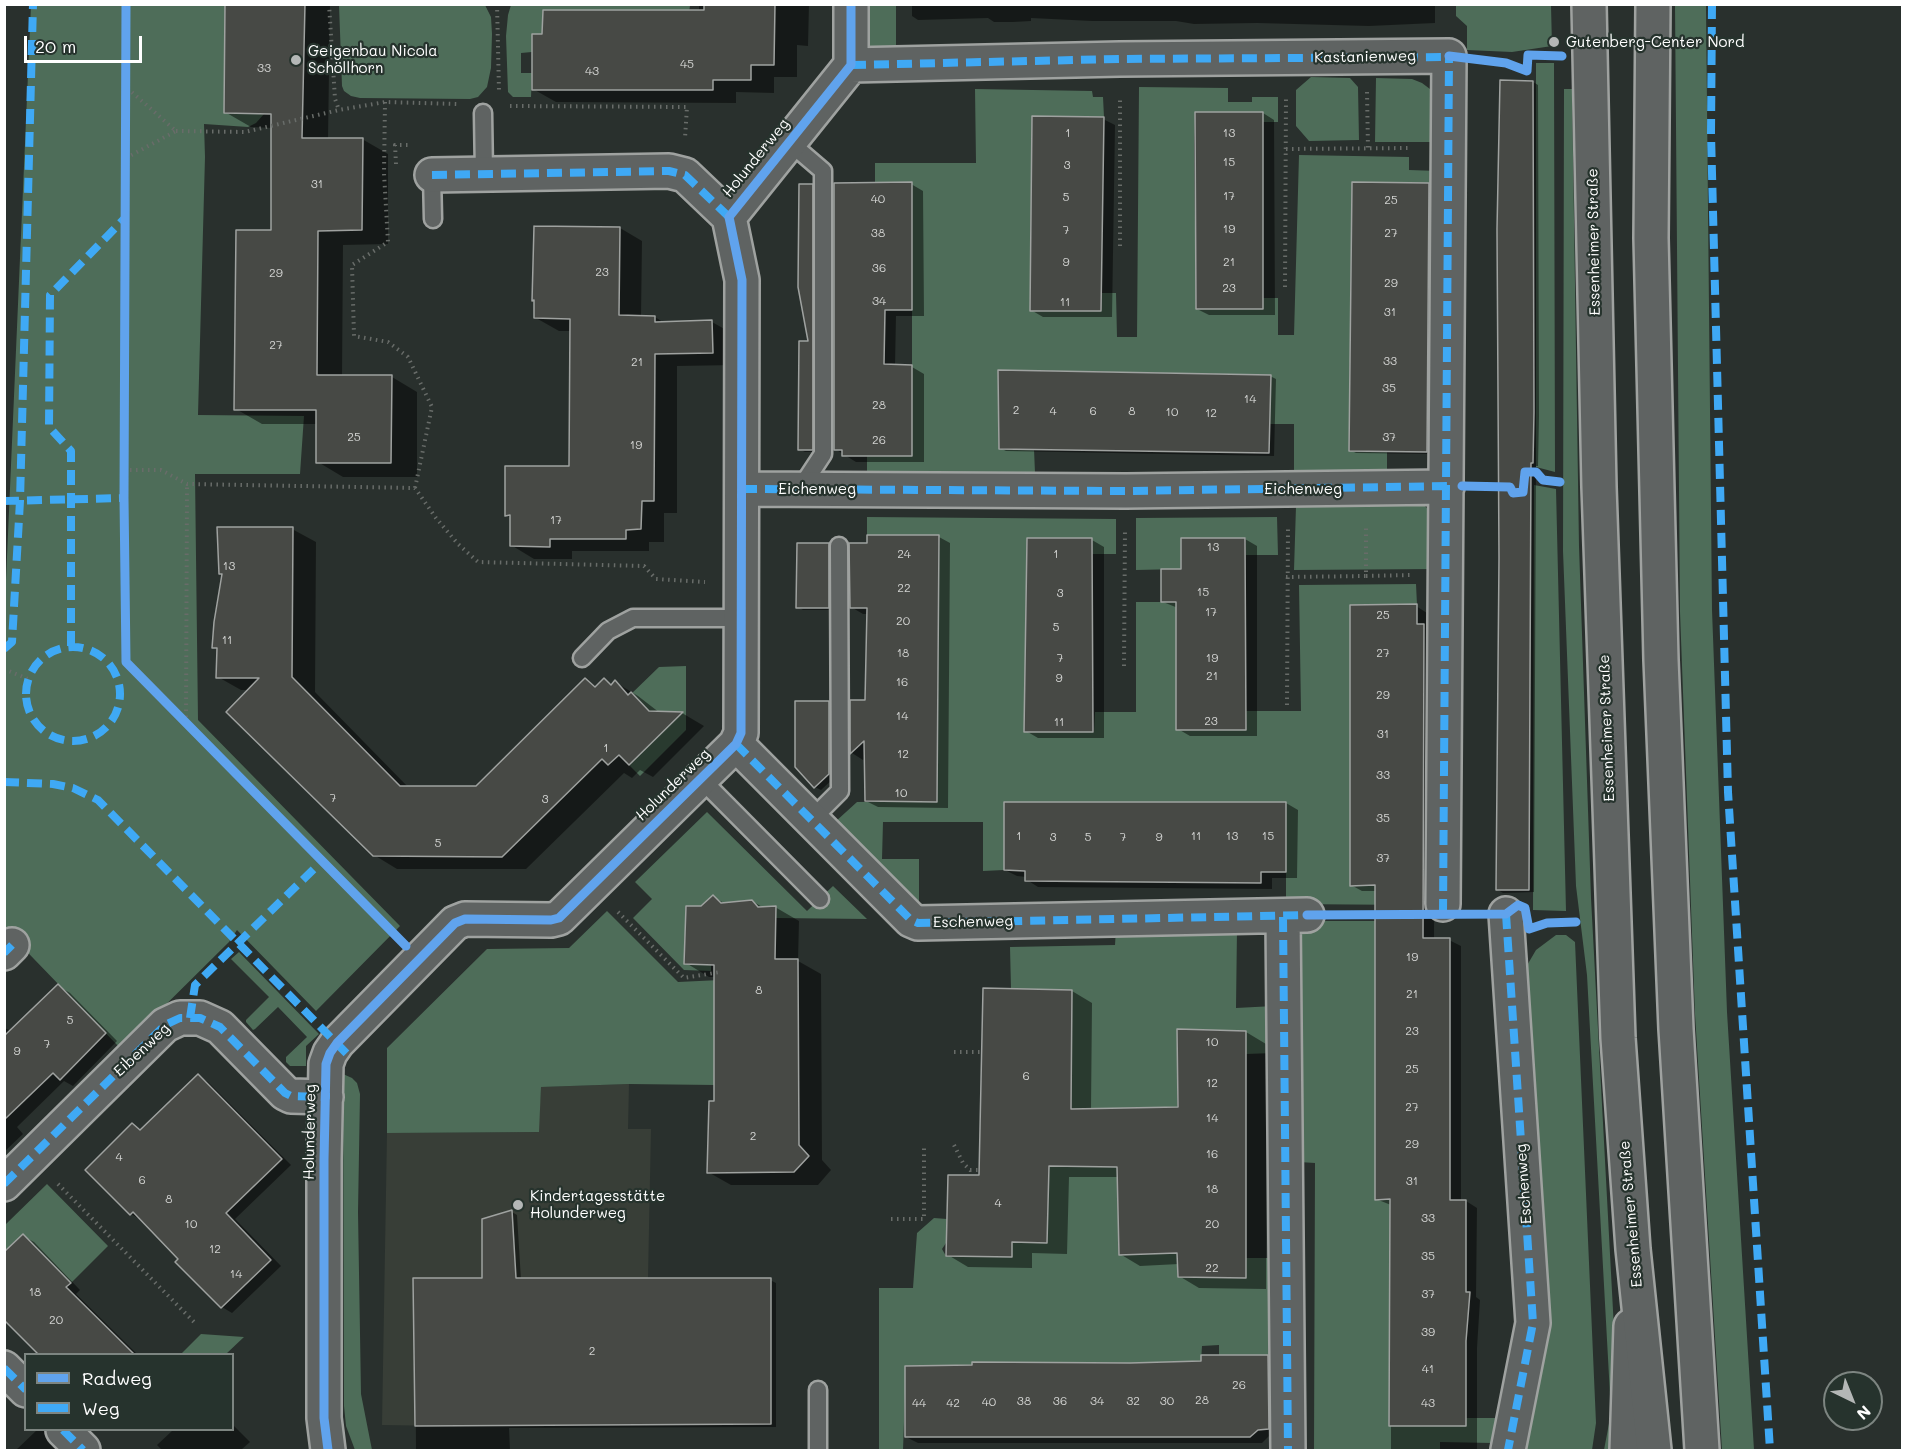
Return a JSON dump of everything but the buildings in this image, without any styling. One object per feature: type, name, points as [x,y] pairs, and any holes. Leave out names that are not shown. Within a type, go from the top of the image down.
[{"type":"street","points":[[850,65],[851,4]]},
{"type":"street","name":"Essenheimer Straße","points":[[1589,4],[1599,487],[1618,1038],[1633,1249],[1654,1450]]},
{"type":"street","points":[[1653,4],[1651,238],[1661,660],[1676,1029],[1702,1450]]},
{"type":"street","name":"Kastanienweg","points":[[850,65],[1120,59],[1449,56],[1447,487]]},
{"type":"street","name":"Holunderweg","points":[[729,217],[850,65]]},
{"type":"street","name":"Holunderweg","points":[[328,1450],[324,1418],[326,1064],[337,1043],[455,923],[465,919],[550,920],[559,918],[736,744],[741,733],[742,279],[729,217],[686,175],[669,171],[432,175]]},
{"type":"street","points":[[1443,904],[1447,487]]},
{"type":"street","name":"Eichenweg","points":[[742,489],[1126,491],[1447,487]]},
{"type":"street","name":"Eschenweg","points":[[736,744],[911,920],[918,923],[1295,916],[1288,1450]]},
{"type":"street","name":"Eschenweg","points":[[1506,914],[1533,1323],[1508,1450]]},
{"type":"street","name":"Eibenweg","points":[[4,1184],[165,1025],[180,1018],[200,1018],[220,1027],[285,1093],[291,1096],[326,1097]]},
{"type":"street","points":[[1627,1450],[1633,1249]]},
{"type":"street","points":[[4,1368],[24,1388]]},
{"type":"street","points":[[64,1431],[83,1450]]},
{"type":"lane","points":[[483,113],[484,174]]},
{"type":"lane","points":[[788,141],[823,171],[823,454],[800,489]]},
{"type":"lane","points":[[432,175],[434,219]]},
{"type":"lane","points":[[811,820],[840,791],[839,546]]},
{"type":"lane","points":[[582,658],[608,631],[633,618],[742,618]]},
{"type":"lane","points":[[700,779],[820,899]]},
{"type":"lane","points":[[818,1390],[818,1450]]},
{"type":"path","points":[[329,4],[335,99],[339,110]]},
{"type":"path","points":[[497,4],[499,94]]},
{"type":"path","points":[[1367,57],[1368,148]]},
{"type":"path","points":[[1281,58],[1286,90],[1285,287]]},
{"type":"path","points":[[1120,59],[1120,246]]},
{"type":"path","points":[[126,87],[176,131],[126,158]]},
{"type":"path","points":[[385,102],[384,173],[388,242],[352,265],[354,336],[388,342],[408,357],[432,407],[416,488],[443,527],[478,562],[644,566],[656,579],[742,584]]},
{"type":"path","points":[[1286,149],[1448,148]]},
{"type":"path","points":[[396,150],[396,168]]},
{"type":"path","points":[[384,173],[390,173]]},
{"type":"path","points":[[124,470],[161,470],[187,484],[416,488]]},
{"type":"path","points":[[186,723],[187,484]]},
{"type":"path","points":[[1287,705],[1286,577],[1289,489]]},
{"type":"path","points":[[1286,577],[1366,576],[1366,489]]},
{"type":"path","points":[[1124,666],[1126,491]]},
{"type":"path","points":[[4,669],[28,679]]},
{"type":"path","points":[[591,887],[684,978],[720,972]]},
{"type":"path","points":[[954,1052],[982,1053]]},
{"type":"path","points":[[954,1145],[963,1163],[970,1170],[979,1170]]},
{"type":"path","points":[[891,1219],[924,1219],[924,1146]]},
{"type":"path","points":[[32,1158],[194,1322]]},
{"type":"shaded area","name":"Kindertagesstätte Holunderweg","points":[[629,1084],[628,1129],[651,1129],[648,1278],[771,1278],[771,1424],[382,1425],[387,1133],[538,1132],[541,1087]]},
{"type":"green space","points":[[31,5],[225,5],[224,113],[264,114],[256,123],[248,127],[204,124],[198,415],[304,416],[300,474],[195,474],[198,720],[400,926],[316,1011],[237,930],[229,942],[121,1049],[5,929],[4,626]]},
{"type":"green space","points":[[339,5],[485,5],[491,17],[492,34],[491,68],[487,87],[478,97],[470,99],[351,96],[344,91],[342,86]]},
{"type":"green space","points":[[511,5],[690,5],[689,14],[671,14],[670,10],[543,10],[542,34],[532,34],[532,52],[521,53],[521,73],[532,73],[531,97],[513,97],[508,92],[506,36]]},
{"type":"green space","points":[[866,5],[896,5],[896,47],[866,47]]},
{"type":"green space","points":[[1456,5],[1551,5],[1552,46],[1512,52],[1467,50],[1467,26],[1456,16]]},
{"type":"green space","points":[[1675,5],[1706,5],[1712,610],[1727,1012],[1754,1450],[1722,1450],[1695,1014],[1680,612]]},
{"type":"green space","points":[[1536,63],[1554,63],[1555,472],[1536,467]]},
{"type":"green space","points":[[1311,77],[1350,78],[1358,87],[1359,140],[1309,141],[1296,126],[1296,90]]},
{"type":"green space","points":[[1376,78],[1412,79],[1430,89],[1436,96],[1439,142],[1375,142]]},
{"type":"green space","points":[[1139,87],[1228,88],[1228,102],[1252,102],[1252,97],[1278,97],[1278,122],[1263,122],[1263,112],[1195,112],[1194,144],[1196,309],[1263,309],[1263,298],[1278,298],[1278,335],[1294,335],[1299,155],[1409,157],[1409,170],[1438,171],[1437,194],[1431,194],[1431,183],[1352,182],[1349,450],[1387,451],[1387,474],[1294,473],[1294,424],[1269,424],[1270,375],[998,370],[999,448],[1034,449],[1035,473],[867,475],[867,456],[912,456],[912,183],[875,183],[875,163],[976,163],[975,89],[1092,91],[1093,97],[1103,97],[1104,117],[1032,117],[1030,310],[1101,311],[1101,293],[1116,293],[1117,337],[1137,337]]},
{"type":"green space","points":[[1564,89],[1572,89],[1579,546],[1591,898],[1618,1404],[1615,1450],[1604,1450],[1611,1413],[1587,975],[1576,886],[1563,551]]},
{"type":"green space","points":[[1534,485],[1556,489],[1566,911],[1533,910]]},
{"type":"green space","points":[[1423,504],[1438,520],[1438,569],[1294,570],[1296,506]]},
{"type":"green space","points":[[867,517],[1116,519],[1116,554],[1092,554],[1092,538],[1027,538],[1025,732],[1094,732],[1095,712],[1136,712],[1136,602],[1176,602],[1177,730],[1246,730],[1246,711],[1301,711],[1299,585],[1416,584],[1417,605],[1350,605],[1350,885],[1416,885],[1416,905],[1286,904],[1286,802],[1004,802],[1004,870],[983,871],[983,822],[883,822],[882,859],[919,859],[919,901],[909,901],[835,822],[857,802],[937,801],[939,536],[867,535]]},
{"type":"green space","points":[[1277,517],[1278,555],[1246,555],[1246,538],[1181,538],[1181,569],[1136,570],[1136,518]]},
{"type":"green space","points":[[686,666],[686,730],[640,776],[629,765],[662,731],[643,711],[646,706],[641,710],[628,697],[659,667]]},
{"type":"green space","points":[[707,812],[807,911],[833,886],[867,919],[776,918],[776,906],[758,907],[752,900],[741,901],[736,906],[724,906],[717,899],[707,901],[701,906],[686,906],[684,964],[711,965],[711,971],[684,970],[633,918],[652,899],[635,882]]},
{"type":"green space","points":[[607,911],[678,982],[720,980],[714,1000],[714,1020],[720,1026],[715,1085],[629,1084],[541,1087],[539,1132],[387,1133],[387,1048],[487,949],[569,948]]},
{"type":"green space","points":[[1300,921],[1375,921],[1375,1199],[1390,1199],[1390,1426],[1466,1426],[1466,1418],[1502,1418],[1501,1435],[1492,1443],[1440,1442],[1440,1450],[1314,1450],[1315,1163],[1299,1162]]},
{"type":"green space","points":[[1116,929],[1237,929],[1236,1008],[1274,1006],[1274,1053],[1246,1054],[1246,1031],[1177,1029],[1178,1277],[1246,1278],[1246,1258],[1271,1258],[1274,1355],[1219,1361],[1219,1345],[1202,1346],[1201,1362],[1150,1362],[1150,1370],[1133,1363],[973,1362],[973,1372],[954,1365],[934,1365],[915,1374],[915,1366],[906,1366],[903,1450],[879,1450],[879,1288],[913,1288],[917,1233],[934,1218],[947,1219],[946,1243],[942,1249],[946,1256],[1011,1257],[1012,1242],[1040,1243],[1047,1235],[1049,1166],[1071,1091],[1072,990],[1011,989],[1010,947],[1115,945]]},
{"type":"green space","points":[[1556,935],[1566,935],[1575,942],[1596,1423],[1592,1450],[1523,1450],[1522,974],[1536,950]]},
{"type":"green space","points":[[239,952],[319,1034],[306,1046],[306,1066],[290,1066],[286,1062],[286,1057],[307,1037],[278,1007],[253,1030],[246,1022],[269,997],[231,959]]},
{"type":"green space","points":[[343,1074],[357,1083],[360,1094],[358,1212],[361,1394],[372,1450],[355,1450],[346,1426],[344,1406]]},
{"type":"green space","points":[[47,1184],[108,1246],[71,1283],[5,1252],[5,1225]]},
{"type":"green space","points":[[201,1334],[244,1337],[227,1353],[182,1353]]},
{"type":"marked path","points":[[4,649],[12,642],[20,501],[33,4]]},
{"type":"marked path","points":[[1712,4],[1711,134],[1728,792],[1770,1450]]},
{"type":"marked path","points":[[1443,914],[1449,56]]},
{"type":"marked path","points":[[851,65],[1120,59],[1453,57]]},
{"type":"marked path","points":[[432,175],[669,171],[685,175],[729,217]]},
{"type":"marked path","points":[[71,646],[71,451],[49,427],[50,295],[125,218]]},
{"type":"marked path","points":[[742,489],[1126,491],[1453,486]]},
{"type":"marked path","points":[[4,501],[124,498]]},
{"type":"marked path","points":[[73,647],[91,650],[106,661],[117,676],[120,694],[117,712],[106,727],[91,738],[73,741],[55,738],[40,727],[29,712],[26,694],[29,676],[40,661],[55,650],[73,647]]},
{"type":"marked path","points":[[736,744],[911,920],[918,923],[1311,915]]},
{"type":"marked path","points":[[4,782],[53,784],[73,788],[98,800],[350,1057]]},
{"type":"marked path","points":[[190,1018],[195,985],[323,860]]},
{"type":"marked path","points":[[1506,914],[1533,1323],[1508,1450]]},
{"type":"marked path","points":[[1283,917],[1288,1450]]},
{"type":"marked path","points":[[4,953],[12,945]]},
{"type":"marked path","points":[[4,1184],[165,1025],[180,1018],[200,1018],[220,1027],[285,1093],[291,1096],[326,1097],[326,1093]]},
{"type":"marked path","points":[[4,1368],[24,1388]]},
{"type":"marked path","points":[[64,1431],[83,1450]]},
{"type":"cycle path","points":[[126,4],[124,498],[126,662],[406,946]]},
{"type":"cycle path","points":[[328,1450],[324,1418],[324,1160],[326,1064],[330,1053],[337,1043],[455,923],[465,919],[551,920],[559,918],[736,744],[741,733],[742,280],[729,217],[851,65],[851,4]]},
{"type":"cycle path","points":[[1449,56],[1506,63],[1527,71],[1528,55],[1562,56]]},
{"type":"cycle path","points":[[1462,486],[1510,487],[1513,493],[1523,492],[1525,472],[1536,472],[1543,480],[1560,482]]},
{"type":"cycle path","points":[[1307,915],[1506,914],[1518,905],[1525,908],[1529,929],[1547,923],[1576,922]]},
{"type":"place","name":"Gutenberg-Center Nord","points":[[1554,42]]},
{"type":"place","name":"Geigenbau Nicola Schöllhorn","points":[[296,60]]},
{"type":"place","name":"Kindertagesstätte Holunderweg","points":[[518,1205]]}]
